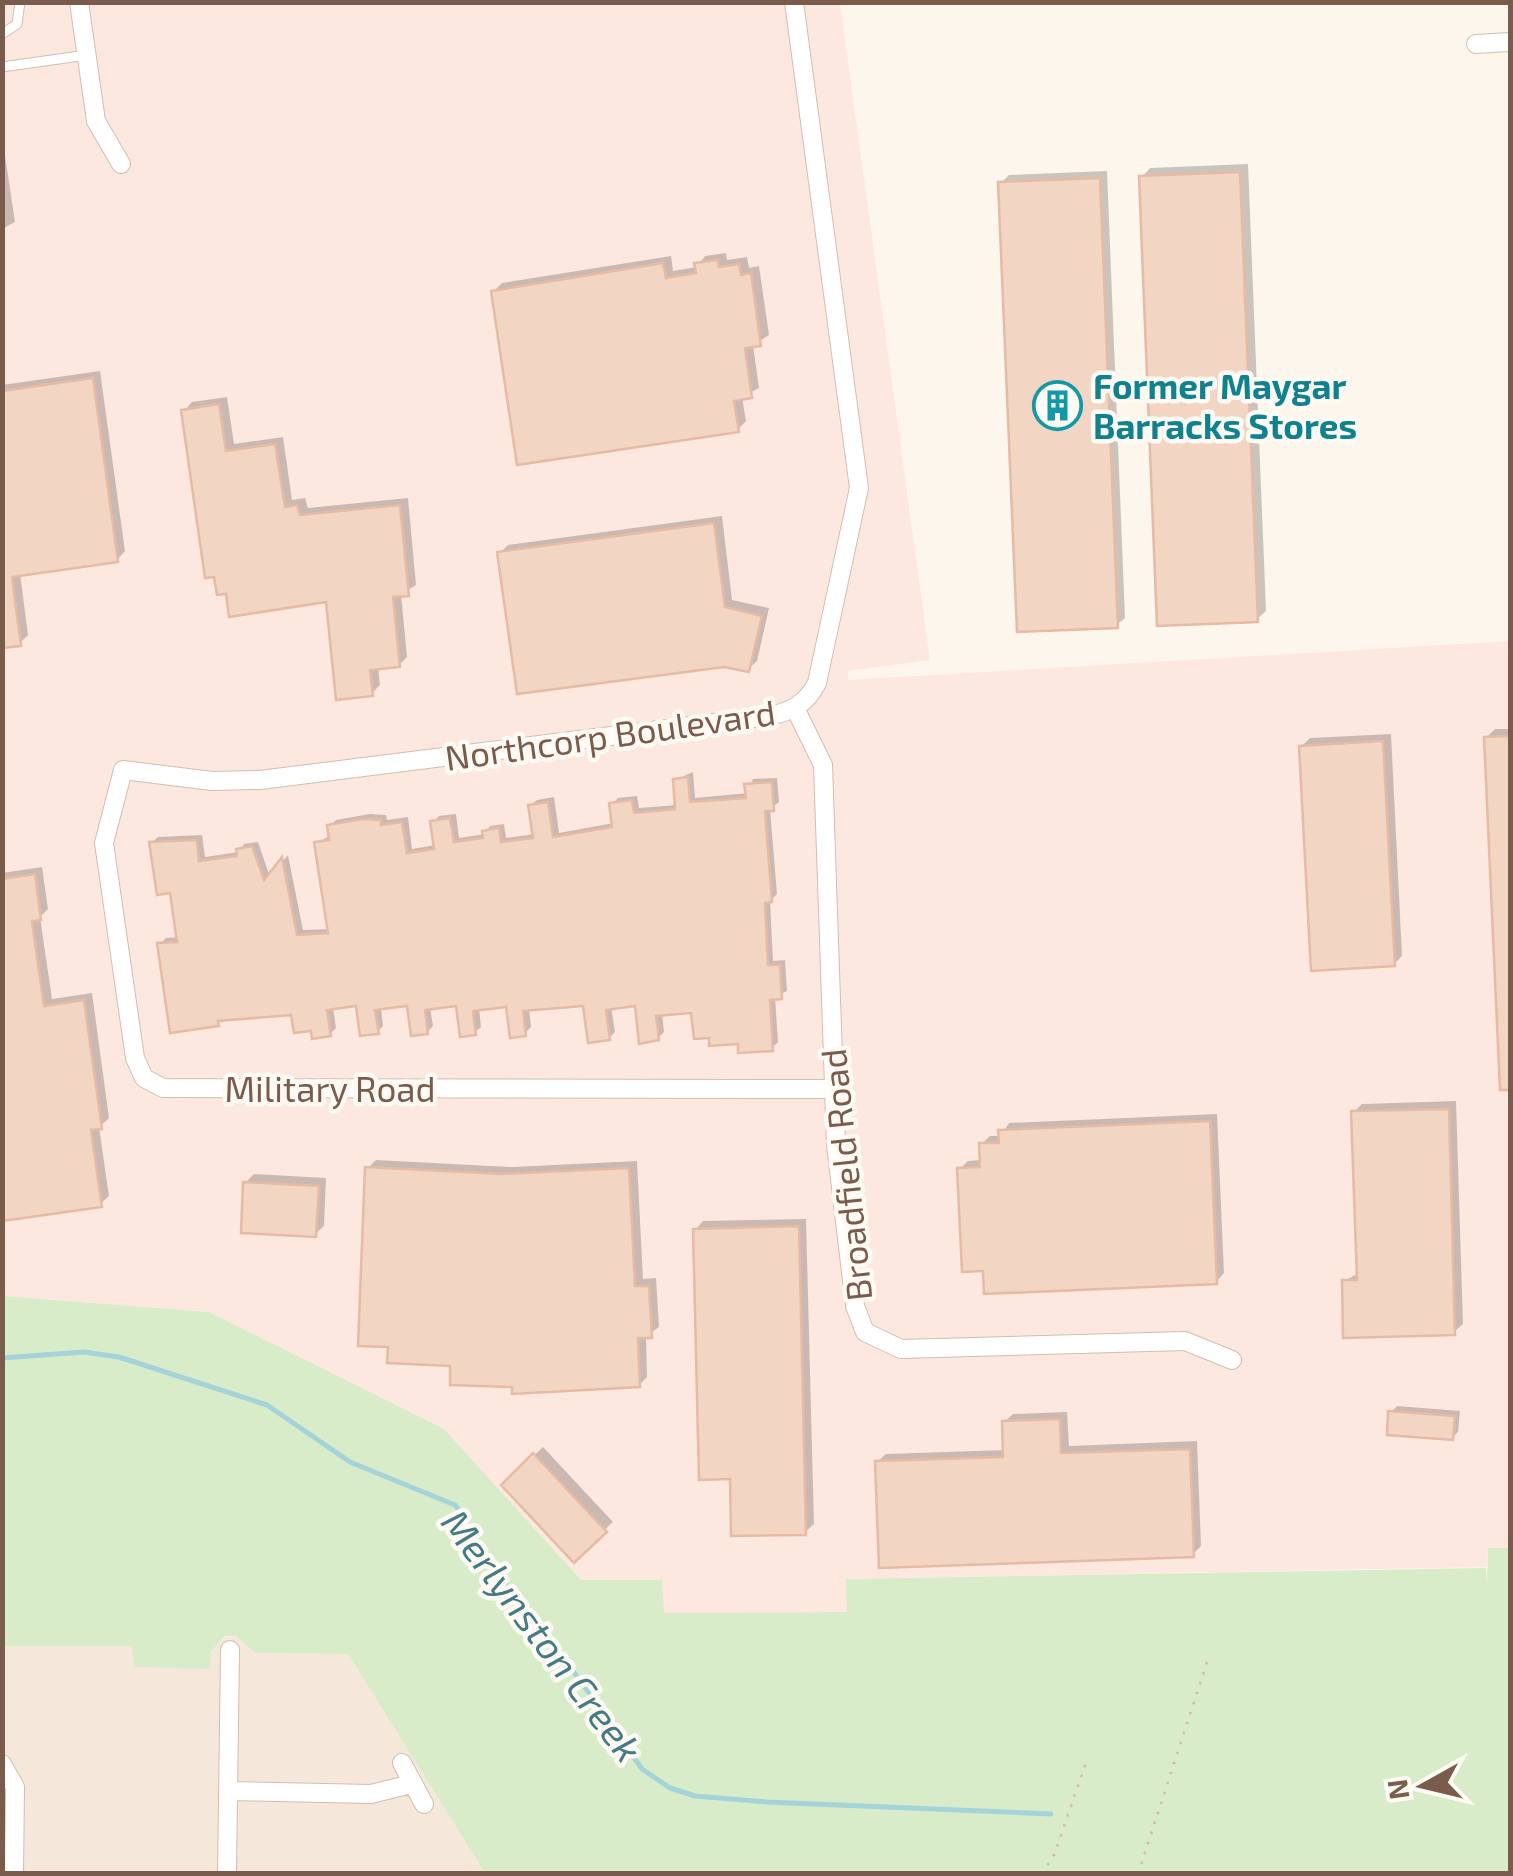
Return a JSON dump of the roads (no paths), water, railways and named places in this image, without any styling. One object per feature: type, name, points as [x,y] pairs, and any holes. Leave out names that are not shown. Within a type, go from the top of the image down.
[{"type":"street","points":[[79,2],[96,121],[121,164]]},
{"type":"street","name":"Northcorp Boulevard","points":[[123,770],[212,781],[260,780],[770,716],[795,708],[816,684],[859,488],[794,2]]},
{"type":"street","points":[[1476,44],[1510,42]]},
{"type":"street","name":"Broadfield Road","points":[[795,708],[823,765],[833,1088],[855,1306],[865,1332],[876,1341],[901,1349],[1185,1340],[1232,1360]]},
{"type":"street","name":"Military Road","points":[[123,770],[104,843],[135,1058],[139,1072],[163,1088],[833,1088]]},
{"type":"street","points":[[227,1874],[230,1650]]},
{"type":"street","points":[[402,1763],[424,1804]]},
{"type":"street","points":[[2,1764],[12,1774],[15,1787],[14,1874]]},
{"type":"street","points":[[228,1791],[372,1794],[412,1784]]},
{"type":"lane","points":[[2,34],[16,24],[20,2]]},
{"type":"lane","points":[[2,67],[86,55]]},
{"type":"waterway","name":"Merlynston Creek","points":[[2,1358],[84,1352],[119,1357],[267,1405],[350,1462],[455,1505],[462,1514],[463,1529],[580,1680],[642,1769],[670,1788],[695,1796],[766,1802],[1051,1814]]},
{"type":"place","name":"Former Maygar Barracks Stores","points":[[1058,405]]}]
